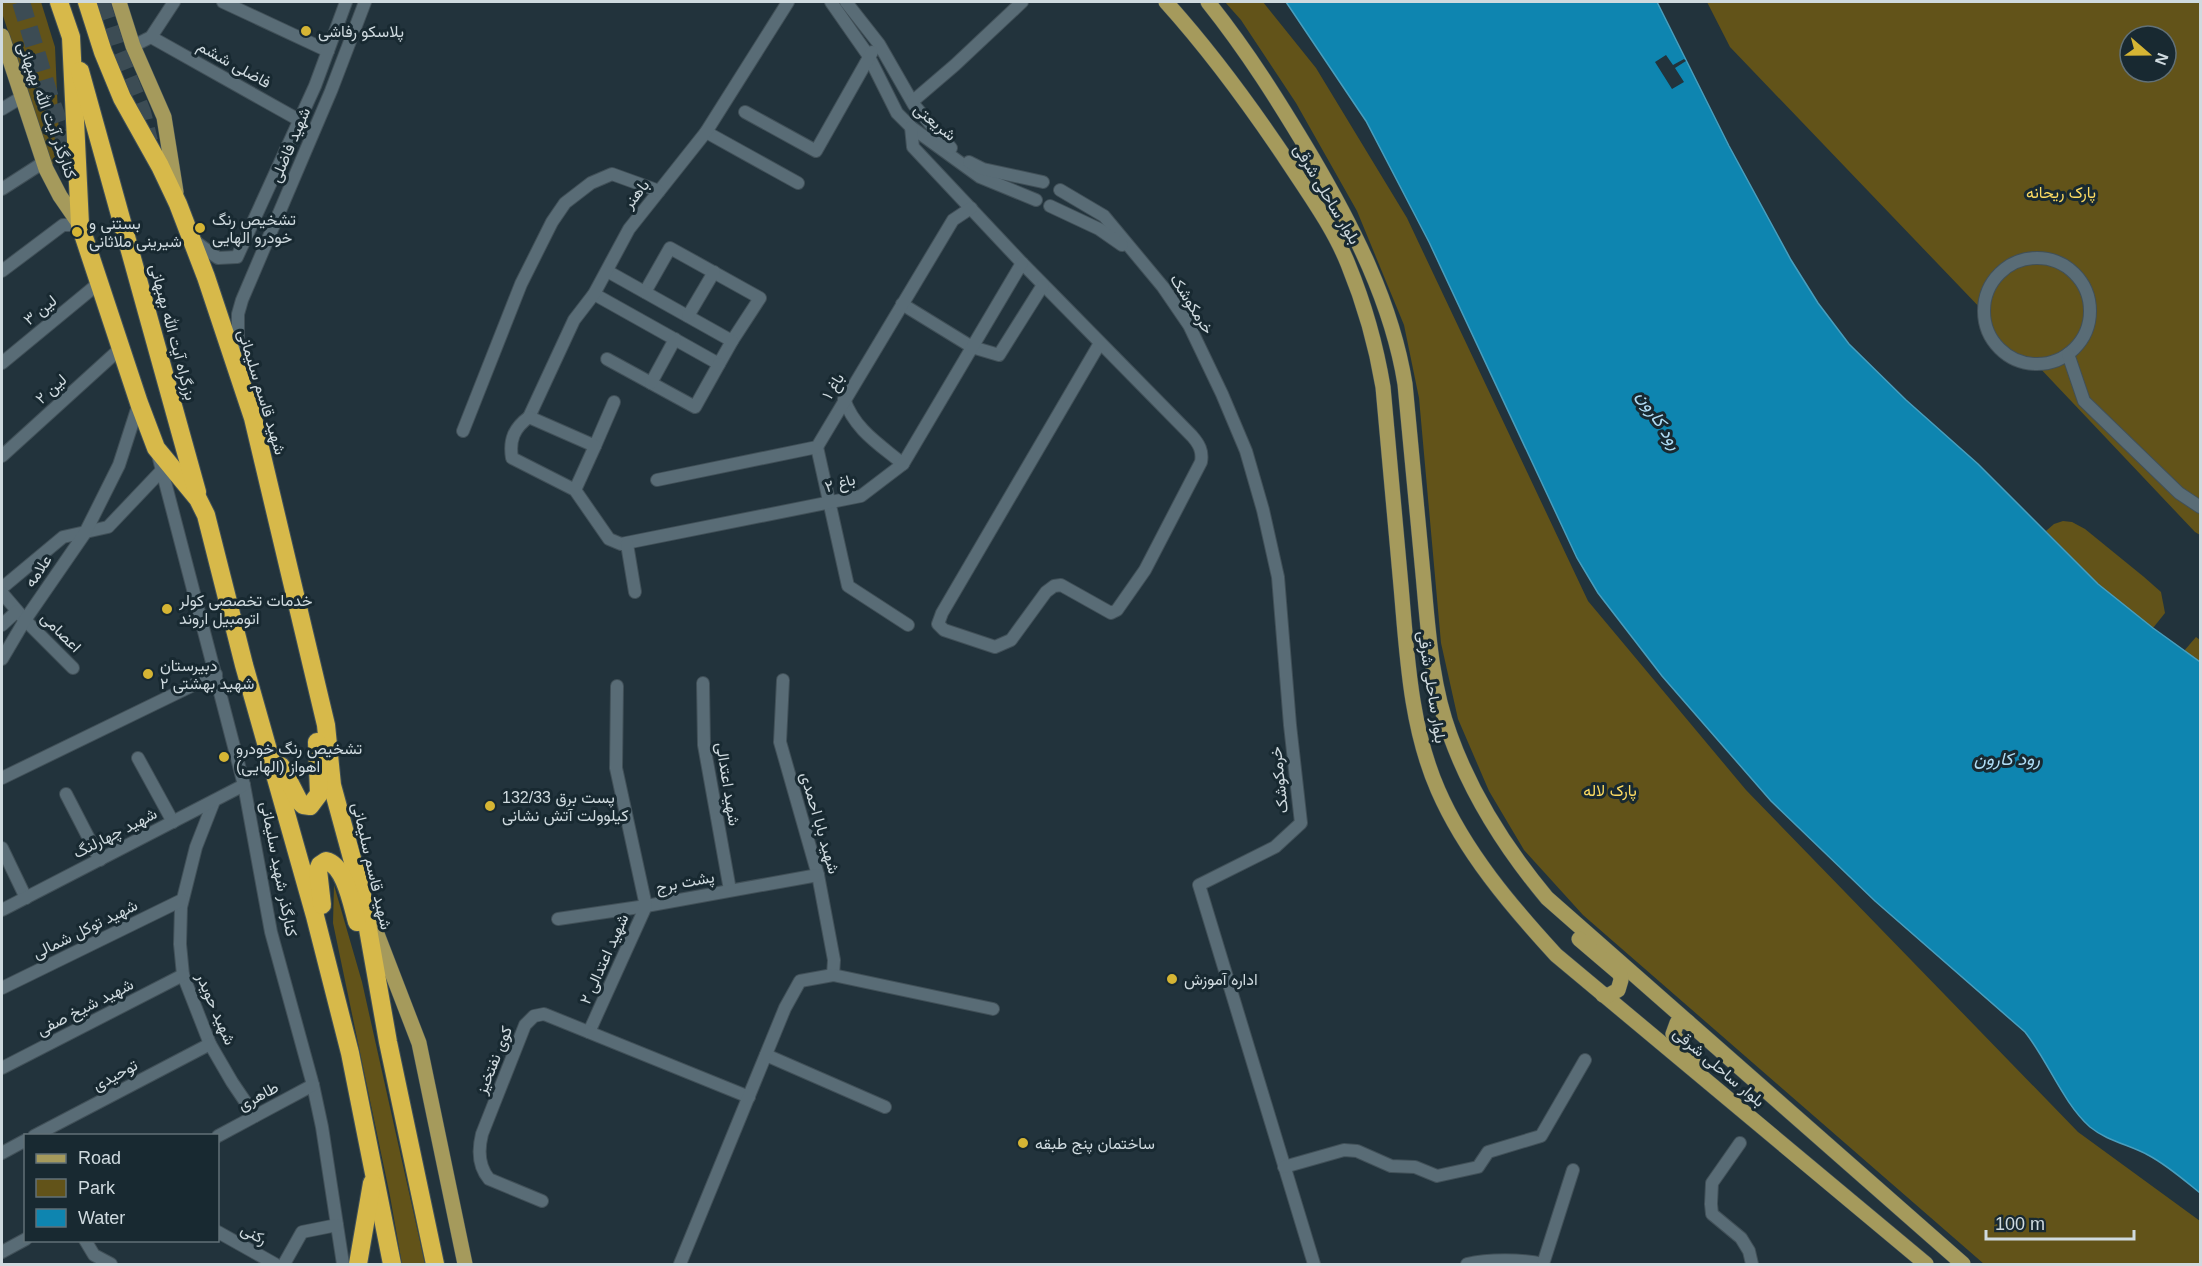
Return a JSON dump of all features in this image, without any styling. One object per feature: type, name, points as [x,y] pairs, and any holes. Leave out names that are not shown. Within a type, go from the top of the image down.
[{"type":"highway","name":"بزرگراه آیت الله بهبهانی","points":[[59,2],[71,37],[198,499]]},
{"type":"highway","points":[[87,2],[103,52],[122,98],[160,166],[178,204]]},
{"type":"highway","name":"بزرگراه آیت الله بهبهانی","points":[[71,37],[80,225]]},
{"type":"highway","name":"شهید قاسم سلیمانی","points":[[178,204],[253,418],[322,711],[333,785],[362,895],[418,1192],[435,1264]]},
{"type":"highway","points":[[80,225],[156,448],[165,467],[198,499],[206,515],[253,698],[329,969],[350,1053],[392,1264]]},
{"type":"highway","points":[[253,698],[283,770],[303,805],[310,806],[319,794],[317,736],[322,711]]},
{"type":"highway","points":[[329,969],[318,870],[320,865],[326,861],[333,863],[341,873],[376,977]]},
{"type":"highway","points":[[358,1264],[374,1172]]},
{"type":"main road","points":[[119,2],[133,46],[164,117],[178,204]]},
{"type":"main road","name":"بلوار ساحلی شرقی","points":[[1166,2],[1213,56],[1248,102],[1306,189],[1348,263],[1379,359],[1406,647],[1421,743],[1438,790],[1459,831],[1522,918],[1556,955],[1926,1264]]},
{"type":"main road","name":"بلوار ساحلی شرقی","points":[[1208,2],[1271,88],[1346,216],[1365,256],[1400,355],[1436,690],[1449,734],[1467,778],[1488,816],[1521,867],[1547,898],[1964,1264]]},
{"type":"main road","name":"کنارگذر آیت الله بهبهانی","points":[[2,36],[5,56],[44,162],[60,196],[80,225]]},
{"type":"main road","points":[[362,895],[419,1043],[465,1264]]},
{"type":"main road","points":[[1547,898],[1565,927],[1620,974],[1621,985],[1618,990],[1614,994],[1603,995]]},
{"type":"main road","points":[[1688,1022],[1677,1023],[1673,1034],[1711,1084]]},
{"type":"street","points":[[133,46],[151,37],[174,2]]},
{"type":"street","points":[[223,2],[328,51]]},
{"type":"street","name":"شهید فاضلی","points":[[240,252],[299,120],[346,2]]},
{"type":"street","name":"شهید فاضلی","points":[[238,372],[238,314],[331,91],[365,2]]},
{"type":"street","name":"باهنر","points":[[529,417],[574,320],[594,294],[629,229],[706,132],[788,2]]},
{"type":"street","name":"شریعتی","points":[[831,2],[868,55],[894,110],[911,127],[982,169],[1043,182]]},
{"type":"street","name":"شریعتی","points":[[846,2],[879,44],[912,101],[943,145],[980,177],[1036,200]]},
{"type":"street","points":[[900,115],[908,114],[912,101],[955,65],[1022,2]]},
{"type":"street","name":"فاضلی ششم","points":[[151,37],[299,120]]},
{"type":"street","points":[[746,112],[816,151],[868,55],[879,44]]},
{"type":"street","points":[[893,104],[895,99],[901,96],[912,101]]},
{"type":"street","points":[[2,109],[22,97]]},
{"type":"street","points":[[911,127],[913,147],[1043,285],[1192,436],[1198,443],[1202,454],[1201,462],[1145,570],[1117,610],[1111,613],[1061,585],[1054,586],[1046,592],[1011,640],[995,647],[944,630],[938,624],[942,613],[1100,343]]},
{"type":"street","points":[[706,132],[798,183]]},
{"type":"street","points":[[2,189],[44,162]]},
{"type":"street","points":[[463,431],[521,284],[552,222],[565,203],[591,183],[612,174],[659,191]]},
{"type":"street","points":[[1043,182],[1053,182],[1060,190],[1104,216],[1133,252],[1099,229],[1050,206],[1045,206],[1036,200],[1036,189],[1043,182]]},
{"type":"street","points":[[1050,206],[1059,200],[1060,190]]},
{"type":"street","name":"باغ ۱","points":[[817,447],[953,220],[970,208]]},
{"type":"street","points":[[2,271],[63,225],[80,225]]},
{"type":"street","points":[[191,239],[219,258],[237,258],[240,252]]},
{"type":"street","points":[[608,359],[695,407],[732,341],[760,298],[670,248],[645,292]]},
{"type":"street","points":[[240,252],[242,259],[248,263],[259,259]]},
{"type":"street","name":"خرمکوشک","points":[[1133,252],[1163,287],[1189,325],[1222,394],[1246,451],[1263,510],[1278,577],[1290,726],[1301,823],[1275,847],[1199,885],[1314,1264]]},
{"type":"street","points":[[2034,258],[2050,260],[2065,266],[2077,277],[2086,292],[2090,309],[2088,326],[2080,342],[2068,354],[2054,362],[2037,364],[2021,362],[2006,355],[1995,343],[1987,328],[1984,312],[1986,296],[1993,281],[2004,270],[2018,261],[2034,258]]},
{"type":"street","name":"باغ ۲","points":[[627,544],[861,496],[903,464],[1022,263]]},
{"type":"street","points":[[607,271],[732,341]]},
{"type":"street","points":[[688,316],[714,272]]},
{"type":"street","name":"لین ۳","points":[[2,363],[99,283]]},
{"type":"street","points":[[902,304],[972,347],[999,355],[1043,285]]},
{"type":"street","points":[[594,294],[719,364]]},
{"type":"street","points":[[651,382],[675,339]]},
{"type":"street","name":"لین ۲","points":[[2,456],[122,347]]},
{"type":"street","points":[[2068,354],[2084,401],[2179,493],[2200,507]]},
{"type":"street","points":[[844,399],[850,416],[861,429],[903,464]]},
{"type":"street","points":[[574,490],[614,402]]},
{"type":"street","name":"علامه","points":[[2,659],[21,616],[85,533],[119,465],[139,403]]},
{"type":"street","points":[[595,446],[529,417],[521,423],[512,437],[510,447],[512,458],[574,490],[609,539],[627,544],[635,592]]},
{"type":"street","points":[[657,480],[817,447],[848,586],[908,625]]},
{"type":"street","points":[[2,588],[63,537],[108,527],[165,467]]},
{"type":"street","name":"کنارگذر شهید سلیمانی","points":[[165,467],[244,785],[271,932],[313,1085],[322,1127],[343,1264]]},
{"type":"street","name":"اعصامی","points":[[2,593],[21,616],[73,668]]},
{"type":"street","points":[[2,625],[21,616]]},
{"type":"street","points":[[2,778],[216,674]]},
{"type":"street","name":"شهید بابا احمدی","points":[[783,680],[780,742],[818,875],[834,960],[834,975]]},
{"type":"street","name":"شهید اعتدالی","points":[[703,683],[704,745],[730,890]]},
{"type":"street","name":"شهید اعتدالی ۲","points":[[590,1032],[646,906],[616,768],[617,686]]},
{"type":"street","points":[[138,758],[173,822]]},
{"type":"street","name":"شهید چهارلنگ","points":[[2,910],[244,785]]},
{"type":"street","points":[[66,794],[100,860]]},
{"type":"street","name":"شهید حویدر","points":[[214,801],[196,848],[183,900],[180,944],[183,975],[210,1044],[255,1116]]},
{"type":"street","points":[[2,848],[26,898]]},
{"type":"street","name":"پشت برج","points":[[558,919],[646,906],[818,875]]},
{"type":"street","name":"شهید توکل شمالی","points":[[2,988],[183,900]]},
{"type":"street","name":"شهید شیخ صفی","points":[[2,1068],[183,975]]},
{"type":"street","points":[[680,1264],[785,1008],[800,981],[834,975],[993,1009]]},
{"type":"street","name":"کوی نفتخیز","points":[[542,1201],[489,1179],[483,1172],[478,1149],[525,1025],[534,1016],[544,1014],[749,1097]]},
{"type":"street","name":"توحیدی","points":[[38,1134],[210,1044]]},
{"type":"street","points":[[766,1055],[885,1107]]},
{"type":"street","points":[[1284,1167],[1344,1150],[1358,1151],[1391,1166],[1415,1167],[1437,1176],[1478,1167],[1488,1152],[1541,1136],[1585,1060]]},
{"type":"street","name":"طاهری","points":[[219,1135],[313,1085]]},
{"type":"street","points":[[2,1153],[24,1141]]},
{"type":"street","points":[[1740,1143],[1712,1183],[1711,1204],[1712,1214],[1741,1238],[1749,1251],[1752,1264]]},
{"type":"street","points":[[1467,1264],[1478,1261],[1543,1264],[1573,1170]]},
{"type":"street","points":[[284,1264],[302,1232],[337,1225]]},
{"type":"street","name":"رکنی","points":[[219,1233],[275,1264]]},
{"type":"street","points":[[2,1252],[24,1240]]},
{"type":"street","points":[[86,1242],[91,1260],[111,1264]]},
{"type":"green space","points":[[2,2],[41,2],[55,47],[60,161],[52,164],[2,13]]},
{"type":"green space","name":"پارک لاله","points":[[1225,2],[1263,2],[1316,68],[1407,218],[1588,601],[1746,790],[2078,1132],[2200,1221],[2200,1264],[1984,1264],[1583,915],[1524,850],[1489,791],[1458,719],[1441,643],[1419,398],[1404,325],[1357,211],[1296,103],[1241,20]]},
{"type":"green space","name":"پارک ریحانه","points":[[1707,2],[2200,2],[2200,535],[2037,365],[1990,344],[1984,312],[1730,47]]},
{"type":"green space","points":[[2063,521],[2072,522],[2085,529],[2161,592],[2165,613],[2153,628],[2098,584],[2046,531],[2054,524]]},
{"type":"green space","points":[[2196,637],[2200,640],[2200,662],[2184,651]]},
{"type":"green space","points":[[334,885],[362,982],[425,1264],[402,1264],[333,923]]},
{"type":"water","name":"رود کارون","points":[[1286,2],[1657,2],[1729,146],[1791,260],[1818,303],[1849,344],[1906,400],[1978,464],[2098,584],[2200,662],[2200,1193],[2155,1159],[2104,1136],[2090,1127],[2072,1106],[2025,1032],[1875,901],[1771,801],[1662,676],[1598,593],[1577,558],[1429,242],[1366,121]]},
{"type":"pier","points":[[1666,55],[1673,65],[1684,59],[1686,61],[1675,68],[1684,82],[1672,89],[1655,62]]},
{"type":"tunnel","points":[[21,2],[50,98],[75,168]]},
{"type":"tunnel","points":[[101,2],[115,45],[142,112],[149,141]]},
{"type":"place","name":"پلاسکو رفاشی","points":[[306,31]]},
{"type":"place","name":"تشخیص رنگ خودرو الهایی","points":[[200,228]]},
{"type":"place","name":"بستنی و شیرینی ملاثانی","points":[[77,232]]},
{"type":"place","name":"خدمات تخصصی کولر اتومبیل اروند","points":[[167,609]]},
{"type":"place","name":"دبیرستان شهید بهشتی ۲","points":[[148,674]]},
{"type":"place","name":"تشخیص رنگ خودرو اهواز (الهایی)","points":[[224,757]]},
{"type":"place","name":"پست برق 132/33 کیلوولت آتش نشانی","points":[[490,806]]},
{"type":"place","name":"اداره آموزش","points":[[1172,979]]},
{"type":"place","name":"ساختمان پنج طبقه","points":[[1023,1143]]}]
